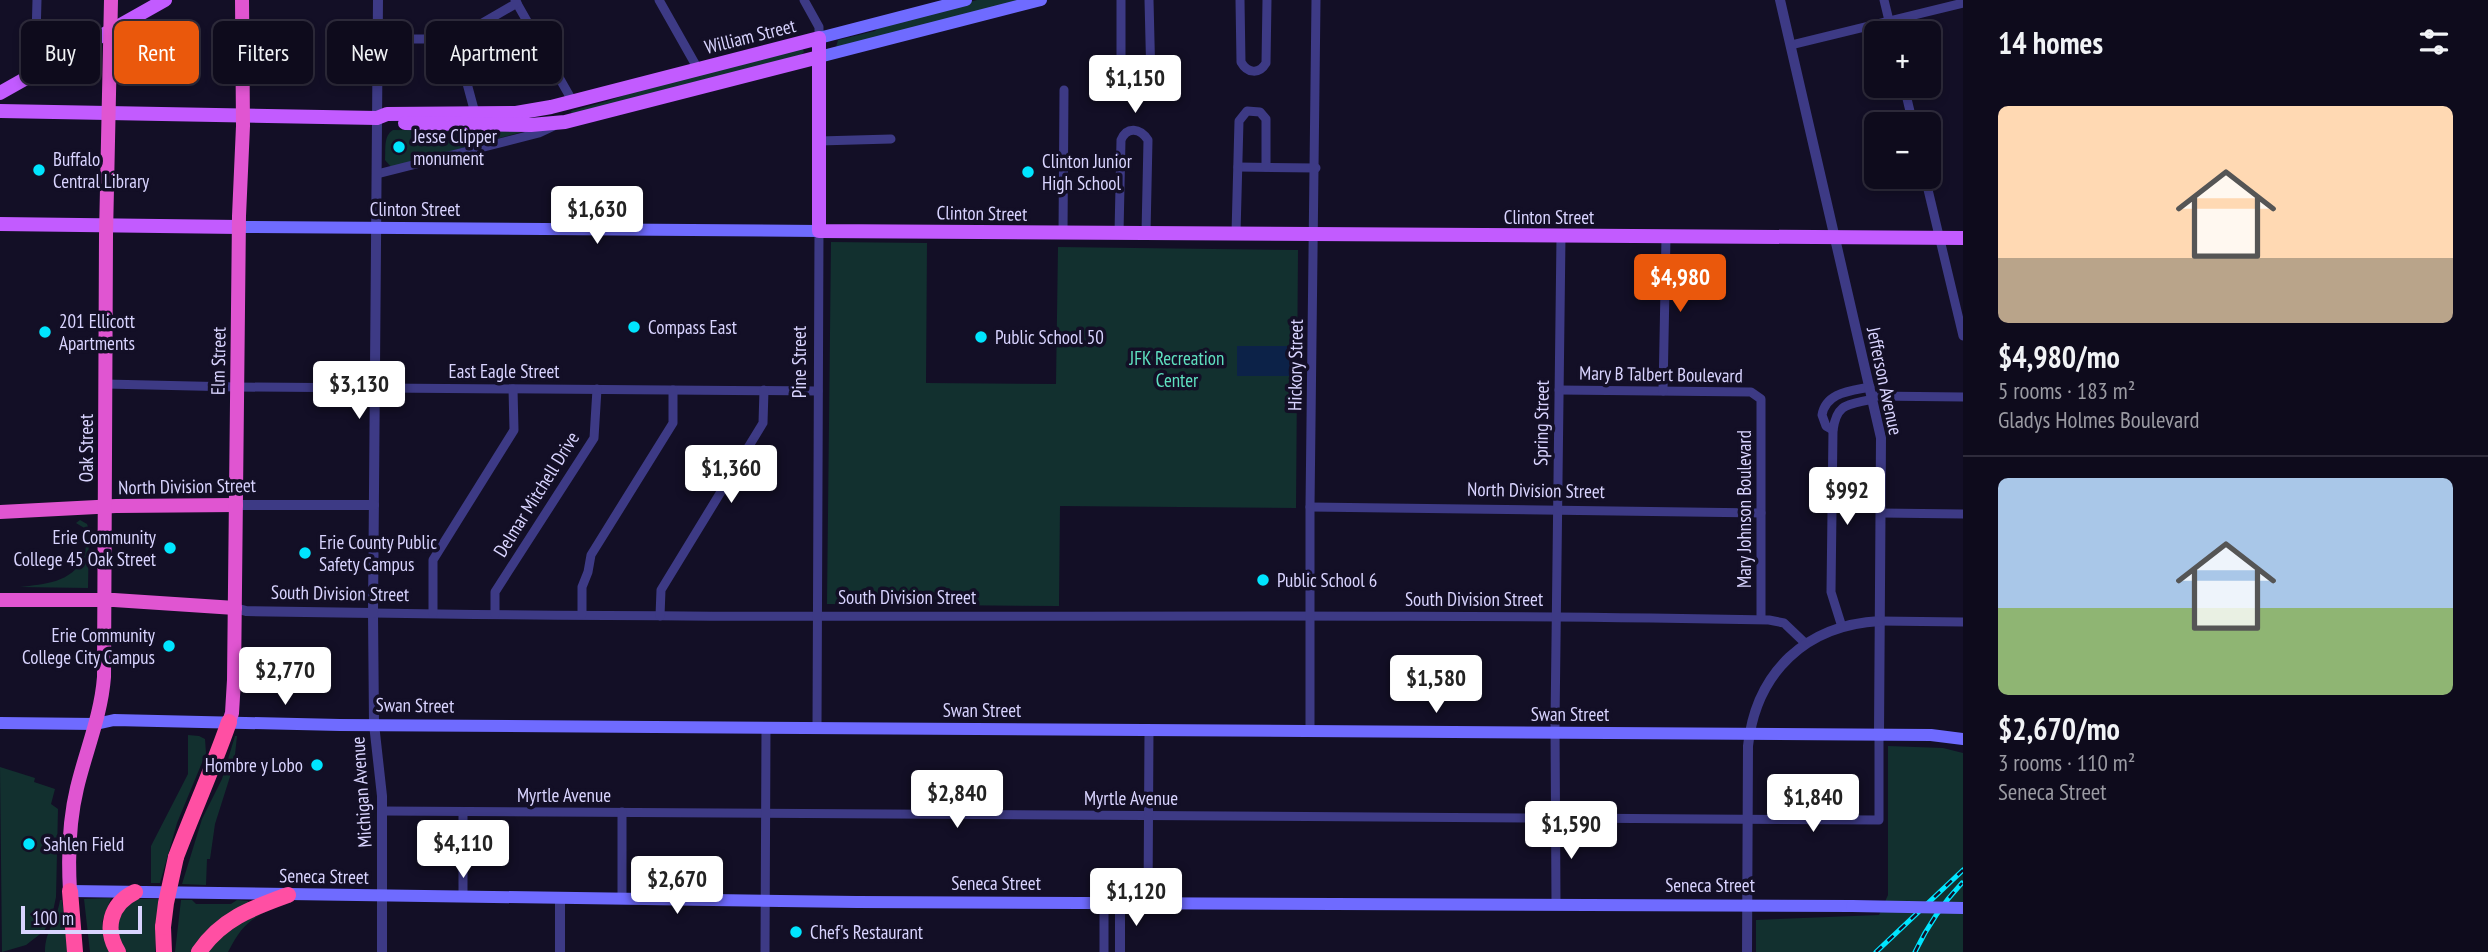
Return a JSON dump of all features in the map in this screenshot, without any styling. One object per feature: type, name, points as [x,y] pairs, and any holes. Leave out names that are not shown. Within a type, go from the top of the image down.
[{"type":"highway","name":"Oak Street","points":[[70,891],[72,819],[76,791],[96,724],[104,677],[107,113],[111,0]]},
{"type":"highway","name":"Elm Street","points":[[229,722],[232,713],[236,608],[239,227],[243,116],[242,0]]},
{"type":"highway","name":"North Division Street","points":[[0,512],[236,505]]},
{"type":"highway","name":"South Division Street","points":[[0,600],[104,600],[236,608]]},
{"type":"highway","points":[[164,952],[163,928],[176,857],[190,818],[216,762],[229,722]]},
{"type":"highway","points":[[70,891],[75,952]]},
{"type":"highway","points":[[118,952],[111,936],[112,914],[122,900],[135,892]]},
{"type":"highway","points":[[199,952],[219,927],[230,919],[288,895]]},
{"type":"highway","points":[[72,910],[83,952]]},
{"type":"main road","points":[[100,37],[165,0]]},
{"type":"main road","name":"William Street","points":[[0,111],[377,118],[387,114],[524,112],[573,102],[944,3],[966,0]]},
{"type":"main road","name":"William Street","points":[[377,118],[388,123],[531,125],[565,122],[1041,0]]},
{"type":"main road","name":"Pine Street","points":[[819,38],[819,231]]},
{"type":"main road","points":[[0,93],[21,81]]},
{"type":"main road","name":"Clinton Street","points":[[0,224],[376,229],[1963,238]]},
{"type":"main road","name":"Swan Street","points":[[0,723],[96,724],[114,720],[817,728],[1931,734],[1963,738]]},
{"type":"main road","name":"Seneca Street","points":[[70,891],[383,897],[1963,908]]},
{"type":"street","points":[[36,21],[37,0]]},
{"type":"street","name":"Michigan Avenue","points":[[378,0],[378,21]]},
{"type":"street","points":[[659,0],[698,69]]},
{"type":"street","name":"Pine Street","points":[[804,0],[820,27],[819,38]]},
{"type":"street","points":[[1121,0],[1121,81],[1133,91],[1146,89],[1151,82],[1149,0]]},
{"type":"street","points":[[1240,0],[1241,60],[1245,68],[1253,72],[1266,63],[1267,0]]},
{"type":"street","name":"Hickory Street","points":[[1310,731],[1316,0]]},
{"type":"street","name":"Jefferson Avenue","points":[[1780,0],[1881,438],[1879,820]]},
{"type":"street","points":[[1884,0],[1889,20]]},
{"type":"street","points":[[485,21],[516,2],[573,102]]},
{"type":"street","points":[[1791,45],[1963,3]]},
{"type":"street","name":"Michigan Avenue","points":[[377,84],[373,612],[374,724],[383,811],[382,952]]},
{"type":"street","points":[[467,84],[475,113]]},
{"type":"street","points":[[1063,233],[1064,90]]},
{"type":"street","points":[[1236,233],[1239,121],[1247,111],[1255,111],[1266,119],[1266,167]]},
{"type":"street","name":"William Street","points":[[377,174],[539,133],[565,122]]},
{"type":"street","points":[[1119,233],[1121,140],[1128,131],[1134,130],[1143,133],[1148,140],[1146,233]]},
{"type":"street","points":[[819,141],[891,139]]},
{"type":"street","points":[[1238,167],[1316,168]]},
{"type":"street","points":[[1928,189],[1963,336]]},
{"type":"street","name":"Pine Street","points":[[817,728],[819,231]]},
{"type":"street","name":"Spring Street","points":[[1556,904],[1555,733],[1561,236]]},
{"type":"street","points":[[1663,391],[1666,237]]},
{"type":"street","name":"East Eagle Street","points":[[105,384],[818,391]]},
{"type":"street","points":[[433,613],[433,560],[514,430],[513,389]]},
{"type":"street","name":"Delmar Mitchell Drive","points":[[495,614],[495,592],[594,438],[597,389]]},
{"type":"street","points":[[582,614],[582,587],[591,555],[673,423],[673,390]]},
{"type":"street","points":[[660,616],[661,590],[764,423],[764,390]]},
{"type":"street","name":"Mary B Talbert Boulevard","points":[[1559,390],[1751,392],[1761,399]]},
{"type":"street","points":[[1833,430],[1826,426],[1822,415],[1828,401],[1838,394],[1963,397]]},
{"type":"street","points":[[1842,627],[1832,600],[1831,588],[1833,430],[1837,413],[1842,407],[1872,394]]},
{"type":"street","name":"Mary Johnson Boulevard","points":[[1761,399],[1761,619]]},
{"type":"street","name":"North Division Street","points":[[236,505],[374,505]]},
{"type":"street","name":"North Division Street","points":[[1310,507],[1761,513]]},
{"type":"street","points":[[1881,513],[1963,514]]},
{"type":"street","name":"South Division Street","points":[[236,608],[246,611],[660,616],[1761,619],[1784,623],[1805,643]]},
{"type":"street","points":[[1747,952],[1749,733],[1755,708],[1769,680],[1805,643],[1842,627],[1880,621],[1963,622]]},
{"type":"street","points":[[765,952],[766,727]]},
{"type":"street","points":[[1148,903],[1149,730]]},
{"type":"street","name":"Myrtle Avenue","points":[[383,811],[1879,820]]},
{"type":"street","points":[[463,811],[463,897]]},
{"type":"street","points":[[622,812],[622,898]]},
{"type":"street","points":[[560,898],[560,952]]},
{"type":"street","points":[[1104,903],[1104,952]]},
{"type":"street","points":[[1120,903],[1120,952]]},
{"type":"green space","points":[[977,0],[1028,0],[836,47],[838,40],[875,31],[882,24]]},
{"type":"green space","points":[[802,47],[804,52],[801,55],[572,115],[571,111],[668,80]]},
{"type":"green space","name":"Jesse Clipper monument","points":[[393,130],[522,132],[391,167],[385,160],[385,148],[386,139]]},
{"type":"green space","name":"JFK Recreation Center","points":[[831,242],[927,243],[926,383],[1056,384],[1058,247],[1298,250],[1296,508],[1060,506],[1059,606],[827,604]]},
{"type":"green space","points":[[80,520],[87,524],[89,530],[88,588],[20,587],[57,581],[79,566],[86,547],[86,529],[76,523]]},
{"type":"green space","points":[[188,735],[205,739],[206,753],[177,823],[160,883],[151,883],[151,846],[188,774]]},
{"type":"green space","points":[[235,736],[234,764],[215,824],[210,859],[207,859],[206,885],[182,884],[202,819],[222,779]]},
{"type":"green space","points":[[1888,746],[1943,748],[1963,753],[1963,952],[1756,952],[1756,920],[1879,915],[1888,895]]},
{"type":"green space","name":"Sahlen Field","points":[[0,767],[35,778],[34,782],[55,789],[51,804],[58,809],[56,897],[52,916],[44,931],[26,945],[2,952]]},
{"type":"green space","points":[[111,898],[102,922],[110,952],[90,952],[84,899]]},
{"type":"green space","points":[[134,899],[159,899],[155,952],[126,952],[121,945],[116,918]]},
{"type":"green space","points":[[60,900],[69,952],[45,952],[47,938]]},
{"type":"green space","points":[[181,900],[192,900],[196,904],[231,904],[237,900],[248,901],[248,904],[217,923],[193,952],[175,952]]},
{"type":"green space","points":[[273,908],[246,925],[228,952],[205,952],[221,932]]},
{"type":"water","points":[[1237,346],[1293,346],[1293,376],[1237,376]]},
{"type":"railway","points":[[1876,952],[1963,870]]},
{"type":"railway","points":[[1915,952],[1936,916],[1962,883]]},
{"type":"place","name":"Jesse Clipper monument","points":[[399,147]]},
{"type":"place","name":"Buffalo Central Library","points":[[39,170]]},
{"type":"place","name":"Clinton Junior High School","points":[[1028,172]]},
{"type":"place","name":"Compass East","points":[[634,327]]},
{"type":"place","name":"201 Ellicott Apartments","points":[[45,332]]},
{"type":"place","name":"Public School 50","points":[[981,337]]},
{"type":"place","name":"Erie Community College 45 Oak Street","points":[[170,548]]},
{"type":"place","name":"Erie County Public Safety Campus","points":[[305,553]]},
{"type":"place","name":"Public School 6","points":[[1263,580]]},
{"type":"place","name":"Erie Community College City Campus","points":[[169,646]]},
{"type":"place","name":"Hombre y Lobo","points":[[317,765]]},
{"type":"place","name":"Sahlen Field","points":[[29,844]]},
{"type":"place","name":"Chef's Restaurant","points":[[796,932]]}]
